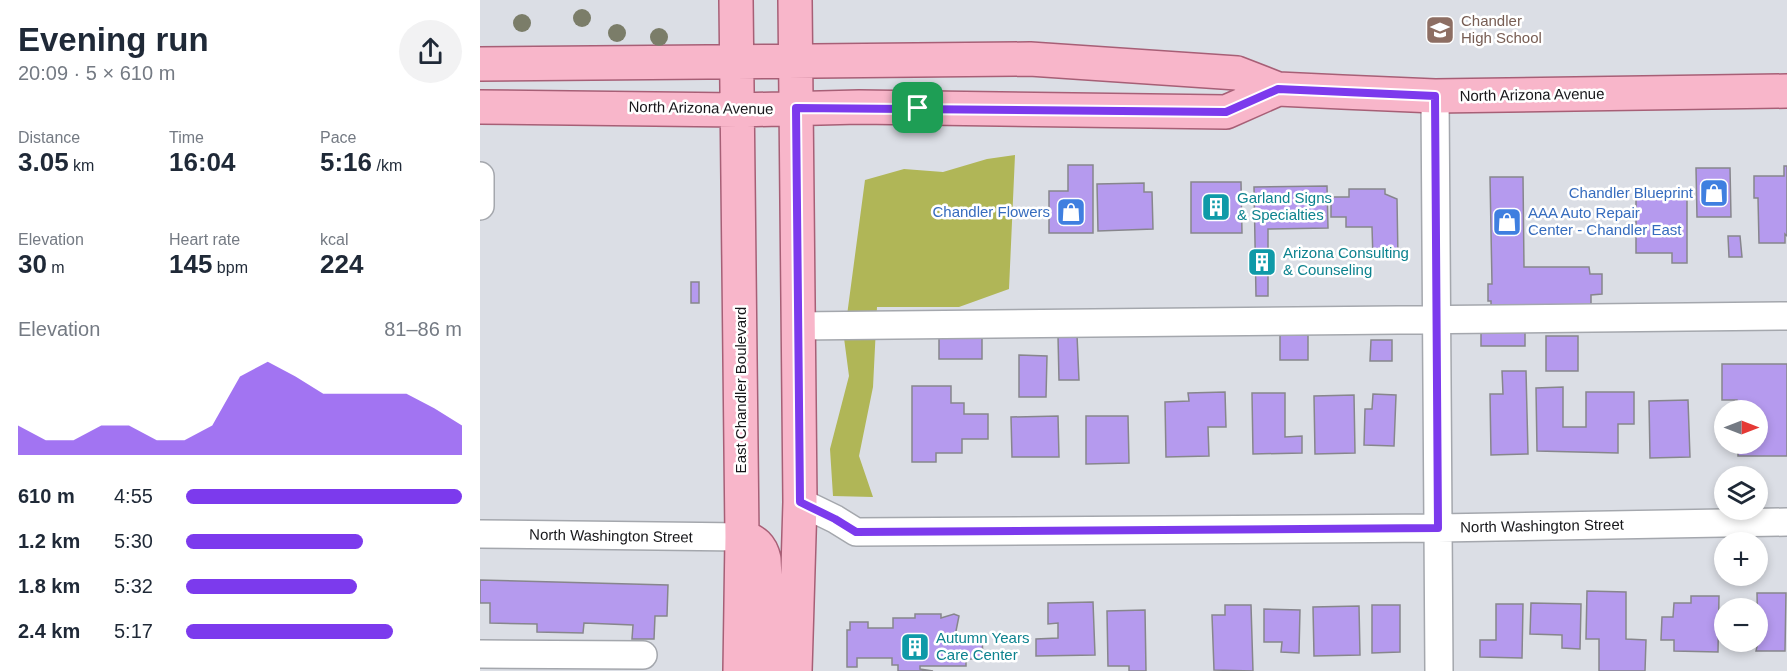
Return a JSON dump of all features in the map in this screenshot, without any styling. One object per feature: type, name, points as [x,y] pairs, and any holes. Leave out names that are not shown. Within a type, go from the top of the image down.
[{"type":"main road","name":"East Chandler Boulevard","points":[[736,0],[742,537],[740,671]]},
{"type":"main road","points":[[795,0],[800,502],[795,671]]},
{"type":"main road","name":"North Arizona Avenue","points":[[480,64],[1030,59],[1237,73],[1278,89],[1435,96],[1787,91]]},
{"type":"main road","name":"North Arizona Avenue","points":[[480,107],[1226,112],[1278,89]]},
{"type":"main road","points":[[742,537],[756,543],[762,550],[764,559],[770,671]]},
{"type":"street","points":[[1435,96],[1439,671]]},
{"type":"street","points":[[480,176],[480,206]]},
{"type":"street","points":[[797,326],[1787,316]]},
{"type":"street","name":"North Washington Street","points":[[800,502],[856,532],[1438,528],[1787,522]]},
{"type":"street","name":"North Washington Street","points":[[480,534],[742,537]]},
{"type":"street","points":[[480,654],[586,663],[643,655]]},
{"type":"green space","points":[[1015,155],[1009,289],[959,307],[877,307],[873,387],[859,456],[873,497],[833,496],[830,449],[849,376],[844,338],[865,180],[904,169],[943,172],[987,159]]},
{"type":"building","name":"Chandler Flowers","points":[[1068,165],[1093,165],[1093,233],[1049,233],[1049,191],[1068,191]]},
{"type":"building","points":[[1784,166],[1787,166],[1787,236],[1785,234],[1785,243],[1759,243],[1758,198],[1754,198],[1754,176],[1784,176]]},
{"type":"building","name":"Chandler Blueprint","points":[[1696,168],[1730,168],[1731,217],[1697,217]]},
{"type":"building","name":"AAA Auto Repair Center - Chandler East","points":[[1490,177],[1523,177],[1524,267],[1589,267],[1590,274],[1602,274],[1602,294],[1591,295],[1591,305],[1491,306],[1491,301],[1488,301],[1488,284],[1492,284]]},
{"type":"building","name":"Garland Signs & Specialties","points":[[1191,182],[1241,182],[1242,233],[1191,233]]},
{"type":"building","points":[[1144,183],[1144,192],[1152,192],[1153,229],[1098,231],[1097,184]]},
{"type":"building","name":"Arizona Consulting & Counseling","points":[[1327,186],[1328,228],[1268,229],[1268,296],[1256,296],[1254,187]]},
{"type":"building","points":[[1349,189],[1385,189],[1385,194],[1397,199],[1398,259],[1373,259],[1372,227],[1346,227],[1346,217],[1331,217],[1331,197],[1349,197]]},
{"type":"building","points":[[1636,199],[1687,199],[1687,263],[1672,263],[1672,253],[1636,253]]},
{"type":"building","points":[[1728,236],[1740,236],[1742,257],[1729,257]]},
{"type":"building","points":[[691,282],[699,282],[699,303],[691,303]]},
{"type":"building","points":[[1481,325],[1525,325],[1525,346],[1481,346]]},
{"type":"building","points":[[939,333],[982,334],[982,359],[939,359]]},
{"type":"building","points":[[1077,335],[1079,380],[1059,380],[1058,336]]},
{"type":"building","points":[[1280,335],[1308,335],[1308,360],[1280,360]]},
{"type":"building","points":[[1546,336],[1578,336],[1578,371],[1546,371]]},
{"type":"building","points":[[1371,340],[1392,340],[1392,361],[1370,361]]},
{"type":"building","points":[[1019,355],[1047,356],[1046,397],[1019,397]]},
{"type":"building","points":[[1722,364],[1787,364],[1787,456],[1738,456],[1738,454],[1768,454],[1768,400],[1722,400]]},
{"type":"building","points":[[1502,371],[1526,371],[1528,454],[1491,455],[1490,394],[1503,394]]},
{"type":"building","points":[[912,386],[951,386],[951,403],[964,403],[964,414],[988,414],[988,439],[962,439],[962,453],[936,453],[936,462],[912,462]]},
{"type":"building","points":[[1563,387],[1563,427],[1586,427],[1586,392],[1634,392],[1634,424],[1618,424],[1618,453],[1537,451],[1536,388]]},
{"type":"building","points":[[1225,392],[1226,427],[1208,427],[1209,456],[1166,457],[1165,402],[1189,401],[1188,393]]},
{"type":"building","points":[[1252,393],[1285,393],[1285,437],[1302,436],[1302,453],[1253,454]]},
{"type":"building","points":[[1373,394],[1396,395],[1394,446],[1364,445],[1365,409],[1372,409]]},
{"type":"building","points":[[1354,395],[1355,453],[1315,454],[1314,396]]},
{"type":"building","points":[[1688,400],[1690,457],[1650,458],[1649,401]]},
{"type":"building","points":[[1058,416],[1059,457],[1012,457],[1011,417]]},
{"type":"building","points":[[1086,416],[1128,416],[1129,463],[1086,464]]},
{"type":"building","points":[[480,580],[668,585],[667,616],[655,616],[654,639],[632,639],[633,625],[584,623],[583,633],[537,632],[537,624],[490,623],[490,603],[480,603]]},
{"type":"building","points":[[1587,591],[1626,592],[1626,639],[1646,640],[1645,671],[1599,671],[1599,639],[1586,639]]},
{"type":"building","points":[[1757,593],[1786,593],[1785,651],[1768,651],[1768,598],[1757,598]]},
{"type":"building","points":[[1691,596],[1719,596],[1719,598],[1714,598],[1714,652],[1674,651],[1674,640],[1661,640],[1662,617],[1673,617],[1674,603],[1691,603]]},
{"type":"building","points":[[1093,602],[1095,655],[1036,656],[1036,639],[1058,638],[1058,623],[1048,624],[1048,603]]},
{"type":"building","points":[[1531,603],[1581,604],[1580,649],[1562,648],[1562,635],[1530,634]]},
{"type":"building","points":[[1496,604],[1523,604],[1522,658],[1480,657],[1480,640],[1496,640]]},
{"type":"building","points":[[1225,605],[1251,605],[1253,671],[1214,670],[1212,615],[1225,615]]},
{"type":"building","points":[[1372,605],[1400,605],[1400,652],[1372,653]]},
{"type":"building","points":[[1359,606],[1360,655],[1314,656],[1313,607]]},
{"type":"building","points":[[1264,609],[1300,610],[1299,653],[1281,652],[1282,642],[1264,642]]},
{"type":"building","points":[[1145,610],[1146,671],[1129,671],[1129,666],[1108,666],[1107,611]]},
{"type":"building","name":"Autumn Years Care Center","points":[[915,614],[941,614],[941,618],[954,614],[959,616],[955,636],[982,636],[983,659],[966,659],[966,666],[920,666],[920,669],[933,671],[898,671],[898,665],[892,665],[892,658],[857,658],[857,667],[847,667],[847,630],[850,630],[850,622],[868,622],[868,628],[893,628],[893,618],[915,618]]},
{"type":"place","name":"Chandler High School","points":[[1440,30]]},
{"type":"place","name":"Chandler Blueprint","points":[[1714,193]]},
{"type":"place","name":"Garland Signs & Specialties","points":[[1216,207]]},
{"type":"place","name":"Chandler Flowers","points":[[1071,212]]},
{"type":"place","name":"AAA Auto Repair Center - Chandler East","points":[[1507,222]]},
{"type":"place","name":"Arizona Consulting & Counseling","points":[[1262,262]]},
{"type":"place","name":"Autumn Years Care Center","points":[[915,647]]},
{"type":"route","points":[[1278,89],[1435,96],[1438,528],[856,532],[800,502],[796,108],[918,108],[1226,112],[1278,89]]}]
